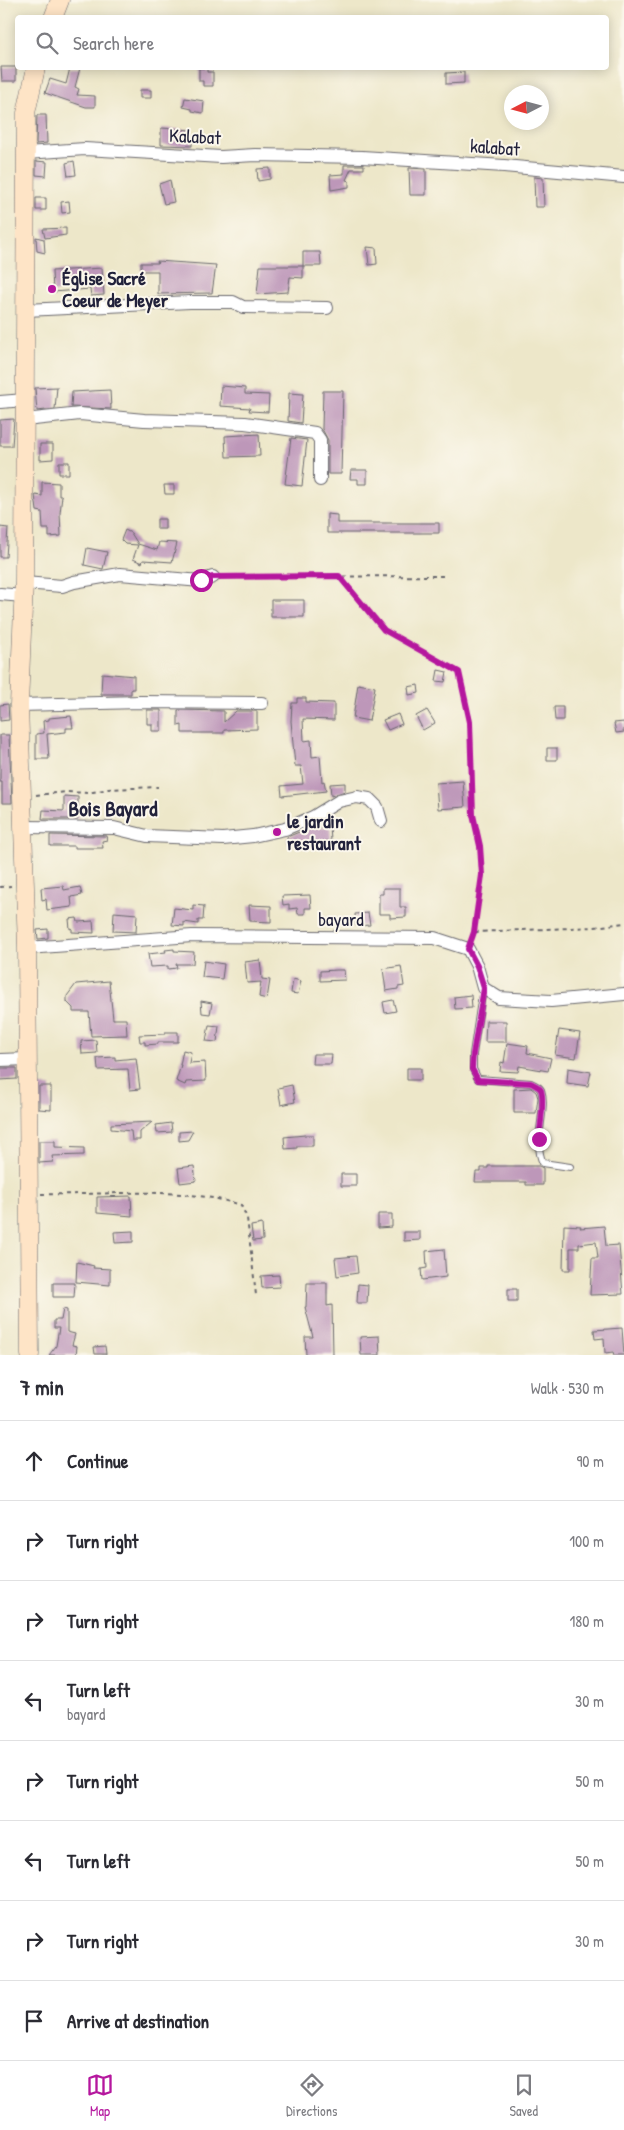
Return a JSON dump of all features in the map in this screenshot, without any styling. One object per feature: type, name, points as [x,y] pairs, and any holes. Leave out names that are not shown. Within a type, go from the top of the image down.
[{"type":"main road","points":[[54,15],[60,0]]},
{"type":"main road","points":[[30,1355],[28,1059],[19,705],[23,590],[26,113],[36,70]]},
{"type":"street","name":"Kalabat","points":[[26,153],[85,149],[221,157],[255,155],[362,157]]},
{"type":"street","name":"kalabat","points":[[362,157],[504,166],[624,177]]},
{"type":"street","points":[[26,310],[190,302],[234,302],[243,307],[327,308]]},
{"type":"street","points":[[0,402],[25,400]]},
{"type":"street","points":[[25,420],[80,414],[144,420],[245,423],[316,433],[320,440],[320,480]]},
{"type":"street","points":[[0,594],[62,586],[120,574],[182,580],[201,580],[213,577]]},
{"type":"street","points":[[19,705],[141,702],[262,703]]},
{"type":"street","points":[[23,827],[114,828],[156,836],[223,838],[253,836],[286,829],[313,817],[339,801],[357,797],[369,799],[377,807],[381,821]]},
{"type":"street","name":"bayard","points":[[26,948],[202,936],[434,938],[468,949]]},
{"type":"street","points":[[468,949],[477,966],[484,988],[499,998],[551,1001],[624,994]]},
{"type":"street","points":[[0,1060],[28,1059]]},
{"type":"lane","points":[[484,988],[472,1069],[478,1080],[531,1083],[538,1087],[541,1090],[542,1108],[539,1139],[540,1156],[543,1162],[570,1167]]},
{"type":"path","points":[[339,576],[384,630],[459,672],[470,722],[473,815],[480,846],[482,875],[474,932],[468,949]]},
{"type":"path","points":[[213,577],[446,576]]},
{"type":"path","points":[[22,797],[66,792],[88,794],[108,789],[158,787]]},
{"type":"path","points":[[474,932],[595,927],[624,923]]},
{"type":"path","points":[[29,1194],[174,1194],[210,1197],[241,1205],[247,1218],[256,1295]]},
{"type":"building","points":[[1,67],[15,67],[16,81],[2,81]]},
{"type":"building","points":[[70,70],[79,70],[75,87],[79,89],[77,95],[95,96],[95,107],[86,107],[45,93],[50,79],[66,84]]},
{"type":"building","points":[[199,70],[213,72],[213,86],[203,86],[203,81],[199,81]]},
{"type":"building","points":[[464,72],[464,83],[446,84],[446,73]]},
{"type":"building","points":[[140,90],[151,90],[151,98],[140,98]]},
{"type":"building","points":[[185,98],[204,101],[203,113],[183,107]]},
{"type":"building","points":[[37,115],[46,115],[47,143],[36,144]]},
{"type":"building","points":[[161,128],[192,130],[192,146],[161,145]]},
{"type":"building","points":[[36,161],[47,162],[46,176],[36,175]]},
{"type":"building","points":[[74,161],[76,175],[68,176],[66,163]]},
{"type":"building","points":[[344,165],[364,165],[364,169],[351,169],[346,180],[349,181],[349,187],[331,190],[330,175],[344,174]]},
{"type":"building","points":[[270,168],[270,179],[258,181],[257,169]]},
{"type":"building","points":[[409,168],[426,169],[426,195],[410,195]]},
{"type":"building","points":[[534,177],[543,178],[544,207],[535,207]]},
{"type":"building","points":[[170,180],[174,202],[164,204],[159,184]]},
{"type":"building","points":[[36,198],[46,198],[46,210],[36,210]]},
{"type":"building","points":[[69,201],[70,212],[62,213],[61,202]]},
{"type":"building","points":[[66,228],[66,235],[45,238],[43,229]]},
{"type":"building","points":[[36,237],[44,239],[45,253],[37,251]]},
{"type":"building","points":[[367,247],[376,248],[377,264],[369,265]]},
{"type":"building","points":[[303,252],[320,252],[321,266],[303,266]]},
{"type":"building","points":[[157,261],[216,265],[212,293],[158,294],[158,271],[141,271],[141,263],[158,263]]},
{"type":"building","points":[[260,266],[303,266],[303,278],[290,277],[288,292],[257,294]]},
{"type":"building","points":[[102,268],[104,295],[91,296],[90,289],[53,292],[52,271]]},
{"type":"building","points":[[221,386],[245,388],[245,394],[269,395],[268,412],[249,411],[250,408],[220,406]]},
{"type":"building","points":[[57,387],[55,409],[37,411],[35,388]]},
{"type":"building","points":[[110,390],[111,409],[71,407],[72,392]]},
{"type":"building","points":[[323,391],[343,391],[341,474],[328,474],[328,440],[322,429]]},
{"type":"building","points":[[289,393],[303,394],[301,423],[288,421]]},
{"type":"building","points":[[14,419],[12,446],[0,446],[0,420]]},
{"type":"building","points":[[259,434],[260,456],[226,457],[225,436]]},
{"type":"building","points":[[291,438],[307,440],[302,486],[285,484]]},
{"type":"building","points":[[40,444],[53,444],[53,459],[40,460]]},
{"type":"building","points":[[59,462],[69,462],[69,474],[59,474]]},
{"type":"building","points":[[351,470],[367,470],[367,484],[358,484],[358,479],[350,479]]},
{"type":"building","points":[[42,482],[59,483],[59,496],[62,496],[60,513],[61,536],[49,537],[49,529],[43,529],[42,512],[37,511],[35,495],[42,496]]},
{"type":"building","points":[[164,485],[174,485],[174,494],[165,494]]},
{"type":"building","points":[[327,514],[337,515],[337,523],[439,523],[439,533],[327,533]]},
{"type":"building","points":[[157,519],[165,519],[165,529],[157,529]]},
{"type":"building","points":[[0,527],[8,528],[6,557],[0,557]]},
{"type":"building","points":[[125,530],[131,533],[138,544],[157,550],[159,542],[177,543],[172,562],[143,560],[142,563],[133,559],[138,545],[125,544],[121,540]]},
{"type":"building","points":[[87,548],[107,552],[103,569],[84,565]]},
{"type":"building","points":[[271,600],[304,600],[304,617],[271,617]]},
{"type":"building","points":[[438,670],[447,672],[445,682],[436,681]]},
{"type":"building","points":[[102,673],[134,676],[134,689],[131,689],[131,694],[101,694]]},
{"type":"building","points":[[358,684],[375,687],[369,721],[353,718]]},
{"type":"building","points":[[418,685],[419,693],[409,695],[408,687]]},
{"type":"building","points":[[297,698],[306,698],[306,702],[334,703],[334,720],[303,719],[304,741],[311,740],[312,757],[320,756],[322,782],[324,781],[326,791],[282,796],[281,786],[303,784],[301,766],[295,766],[291,721],[292,703],[297,703]]},
{"type":"building","points":[[8,704],[9,720],[0,721],[0,705]]},
{"type":"building","points":[[554,707],[563,707],[563,720],[555,720]]},
{"type":"building","points":[[147,710],[161,710],[161,731],[152,731],[152,724],[147,724]]},
{"type":"building","points":[[178,710],[224,711],[224,722],[236,711],[257,711],[257,729],[224,730],[224,733],[182,733],[182,725],[178,726]]},
{"type":"building","points":[[427,710],[435,723],[423,730],[416,716]]},
{"type":"building","points":[[398,714],[402,724],[388,730],[383,720]]},
{"type":"building","points":[[71,716],[73,728],[66,728],[66,732],[47,734],[49,759],[36,759],[36,734],[44,733],[43,721],[49,720],[49,718]]},
{"type":"building","points":[[624,722],[624,732],[616,733],[614,723]]},
{"type":"building","points":[[0,735],[9,735],[12,803],[2,803]]},
{"type":"building","points":[[547,748],[557,748],[557,760],[547,760]]},
{"type":"building","points":[[463,781],[465,807],[438,809],[436,783]]},
{"type":"building","points":[[345,783],[345,791],[331,796],[330,784]]},
{"type":"building","points":[[64,796],[78,797],[78,819],[42,819],[43,810],[64,811]]},
{"type":"building","points":[[330,827],[331,841],[288,843],[287,837],[309,828]]},
{"type":"building","points":[[50,835],[106,836],[107,840],[102,841],[103,848],[50,846]]},
{"type":"building","points":[[63,886],[64,890],[80,887],[82,895],[71,897],[72,907],[47,910],[46,899],[42,900],[41,888]]},
{"type":"building","points":[[383,888],[400,888],[400,907],[406,907],[406,917],[390,918],[390,914],[379,914],[379,894],[383,894]]},
{"type":"building","points":[[310,895],[311,908],[305,908],[305,914],[298,914],[297,908],[289,909],[289,904],[283,905],[282,896]]},
{"type":"building","points":[[193,905],[204,906],[203,920],[198,920],[198,924],[184,922],[184,926],[172,925],[174,908],[193,910]]},
{"type":"building","points":[[249,905],[271,906],[271,922],[250,921]]},
{"type":"building","points":[[114,912],[137,914],[136,932],[113,931]]},
{"type":"building","points":[[368,913],[370,925],[356,926],[355,914]]},
{"type":"building","points":[[77,918],[78,922],[93,921],[94,933],[72,932],[69,919]]},
{"type":"building","points":[[48,929],[48,938],[38,939],[37,930]]},
{"type":"building","points":[[174,949],[174,951],[194,952],[193,964],[176,964],[177,968],[168,969],[168,966],[150,967],[148,954]]},
{"type":"building","points":[[260,960],[262,979],[270,980],[267,999],[259,997],[261,982],[247,983],[245,962]]},
{"type":"building","points":[[204,961],[224,964],[222,979],[202,977]]},
{"type":"building","points":[[401,966],[404,986],[386,991],[383,969]]},
{"type":"building","points":[[344,970],[345,980],[320,981],[320,971]]},
{"type":"building","points":[[293,979],[301,981],[298,994],[291,993]]},
{"type":"building","points":[[109,981],[113,1019],[126,1019],[127,1035],[91,1036],[89,1012],[73,1012],[73,1008],[67,1002],[67,996],[76,984]]},
{"type":"building","points":[[471,995],[472,1008],[455,1009],[454,997]]},
{"type":"building","points":[[393,1000],[396,1011],[385,1013],[383,1002]]},
{"type":"building","points":[[201,1001],[212,1003],[210,1014],[202,1013]]},
{"type":"building","points":[[486,1021],[506,1021],[506,1042],[485,1042]]},
{"type":"building","points":[[209,1025],[219,1026],[217,1042],[206,1041]]},
{"type":"building","points":[[559,1030],[580,1033],[576,1058],[555,1055]]},
{"type":"building","points":[[165,1032],[178,1032],[178,1042],[158,1042],[158,1044],[145,1045],[145,1042],[140,1042],[139,1035],[165,1034]]},
{"type":"building","points":[[96,1040],[97,1053],[82,1054],[81,1041]]},
{"type":"building","points":[[507,1043],[528,1046],[527,1053],[551,1058],[548,1071],[519,1066],[518,1072],[500,1071],[501,1062],[504,1063]]},
{"type":"building","points":[[183,1050],[191,1052],[189,1063],[205,1062],[206,1081],[186,1082],[185,1085],[176,1081]]},
{"type":"building","points":[[313,1054],[332,1054],[331,1064],[312,1064]]},
{"type":"building","points":[[115,1057],[115,1060],[136,1058],[140,1089],[130,1090],[128,1069],[98,1070],[97,1058]]},
{"type":"building","points":[[0,1068],[17,1068],[17,1079],[0,1080]]},
{"type":"building","points":[[407,1068],[421,1068],[421,1080],[407,1080]]},
{"type":"building","points":[[568,1068],[591,1072],[588,1086],[567,1083]]},
{"type":"building","points":[[292,1085],[295,1102],[281,1105],[278,1088]]},
{"type":"building","points":[[39,1086],[51,1086],[51,1110],[39,1109]]},
{"type":"building","points":[[531,1088],[536,1092],[538,1098],[536,1113],[514,1113],[514,1089]]},
{"type":"building","points":[[152,1122],[140,1132],[140,1140],[132,1140],[131,1131],[111,1129],[111,1124]]},
{"type":"building","points":[[171,1123],[172,1132],[157,1133],[156,1125]]},
{"type":"building","points":[[193,1131],[188,1140],[179,1141],[179,1132]]},
{"type":"building","points":[[313,1135],[313,1146],[297,1146],[297,1148],[285,1149],[284,1137]]},
{"type":"building","points":[[39,1141],[55,1141],[55,1147],[84,1148],[84,1155],[52,1156],[53,1162],[39,1163]]},
{"type":"building","points":[[194,1166],[196,1181],[180,1183],[178,1168]]},
{"type":"building","points":[[488,1166],[539,1166],[543,1168],[543,1185],[526,1185],[526,1182],[475,1182],[476,1172],[481,1172],[481,1168],[488,1168]]},
{"type":"building","points":[[341,1174],[356,1174],[356,1186],[341,1186]]},
{"type":"building","points":[[131,1196],[132,1216],[97,1213],[97,1197]]},
{"type":"building","points":[[378,1214],[392,1214],[392,1227],[378,1228]]},
{"type":"building","points":[[262,1224],[263,1240],[253,1241],[251,1226]]},
{"type":"building","points":[[564,1225],[581,1226],[580,1228],[604,1226],[606,1246],[619,1245],[623,1294],[590,1295],[592,1258],[598,1258],[596,1242],[579,1244],[579,1248],[570,1248],[570,1270],[563,1270]]},
{"type":"building","points":[[133,1231],[133,1242],[115,1243],[114,1232]]},
{"type":"building","points":[[404,1232],[420,1232],[420,1240],[404,1241]]},
{"type":"building","points":[[444,1249],[446,1277],[422,1280],[421,1269],[427,1268],[426,1251]]},
{"type":"building","points":[[356,1256],[358,1273],[337,1276],[335,1258]]},
{"type":"building","points":[[77,1262],[94,1266],[93,1268],[110,1269],[110,1285],[76,1282]]},
{"type":"building","points":[[279,1275],[280,1287],[262,1288],[261,1276]]},
{"type":"building","points":[[53,1283],[75,1283],[74,1297],[53,1297]]},
{"type":"building","points":[[307,1283],[327,1283],[327,1306],[332,1305],[333,1355],[306,1355],[305,1337],[313,1337],[305,1307]]},
{"type":"building","points":[[358,1284],[368,1285],[367,1303],[357,1303]]},
{"type":"building","points":[[508,1289],[517,1289],[517,1301],[508,1301]]},
{"type":"building","points":[[63,1309],[67,1310],[67,1332],[75,1334],[72,1345],[77,1346],[76,1355],[49,1355],[56,1346],[59,1328],[54,1328],[54,1320],[61,1320]]},
{"type":"building","points":[[622,1328],[624,1355],[614,1355],[613,1352],[605,1353],[604,1338],[595,1339],[594,1330]]},
{"type":"building","points":[[379,1336],[380,1355],[361,1355],[360,1337]]},
{"type":"building","points":[[105,1346],[106,1354],[95,1354],[94,1347]]},
{"type":"place","name":"Église Sacré Coeur de Meyer","points":[[52,289]]},
{"type":"place","name":"le jardin restaurant","points":[[277,832]]},
{"type":"district","name":"Bois Bayard","points":[[113,808]]},
{"type":"route","points":[[201,580],[213,577],[339,576],[384,630],[459,672],[470,722],[473,815],[480,846],[482,875],[474,932],[468,949],[477,966],[484,988],[472,1069],[478,1080],[531,1083],[541,1090],[542,1108],[539,1139]]}]
